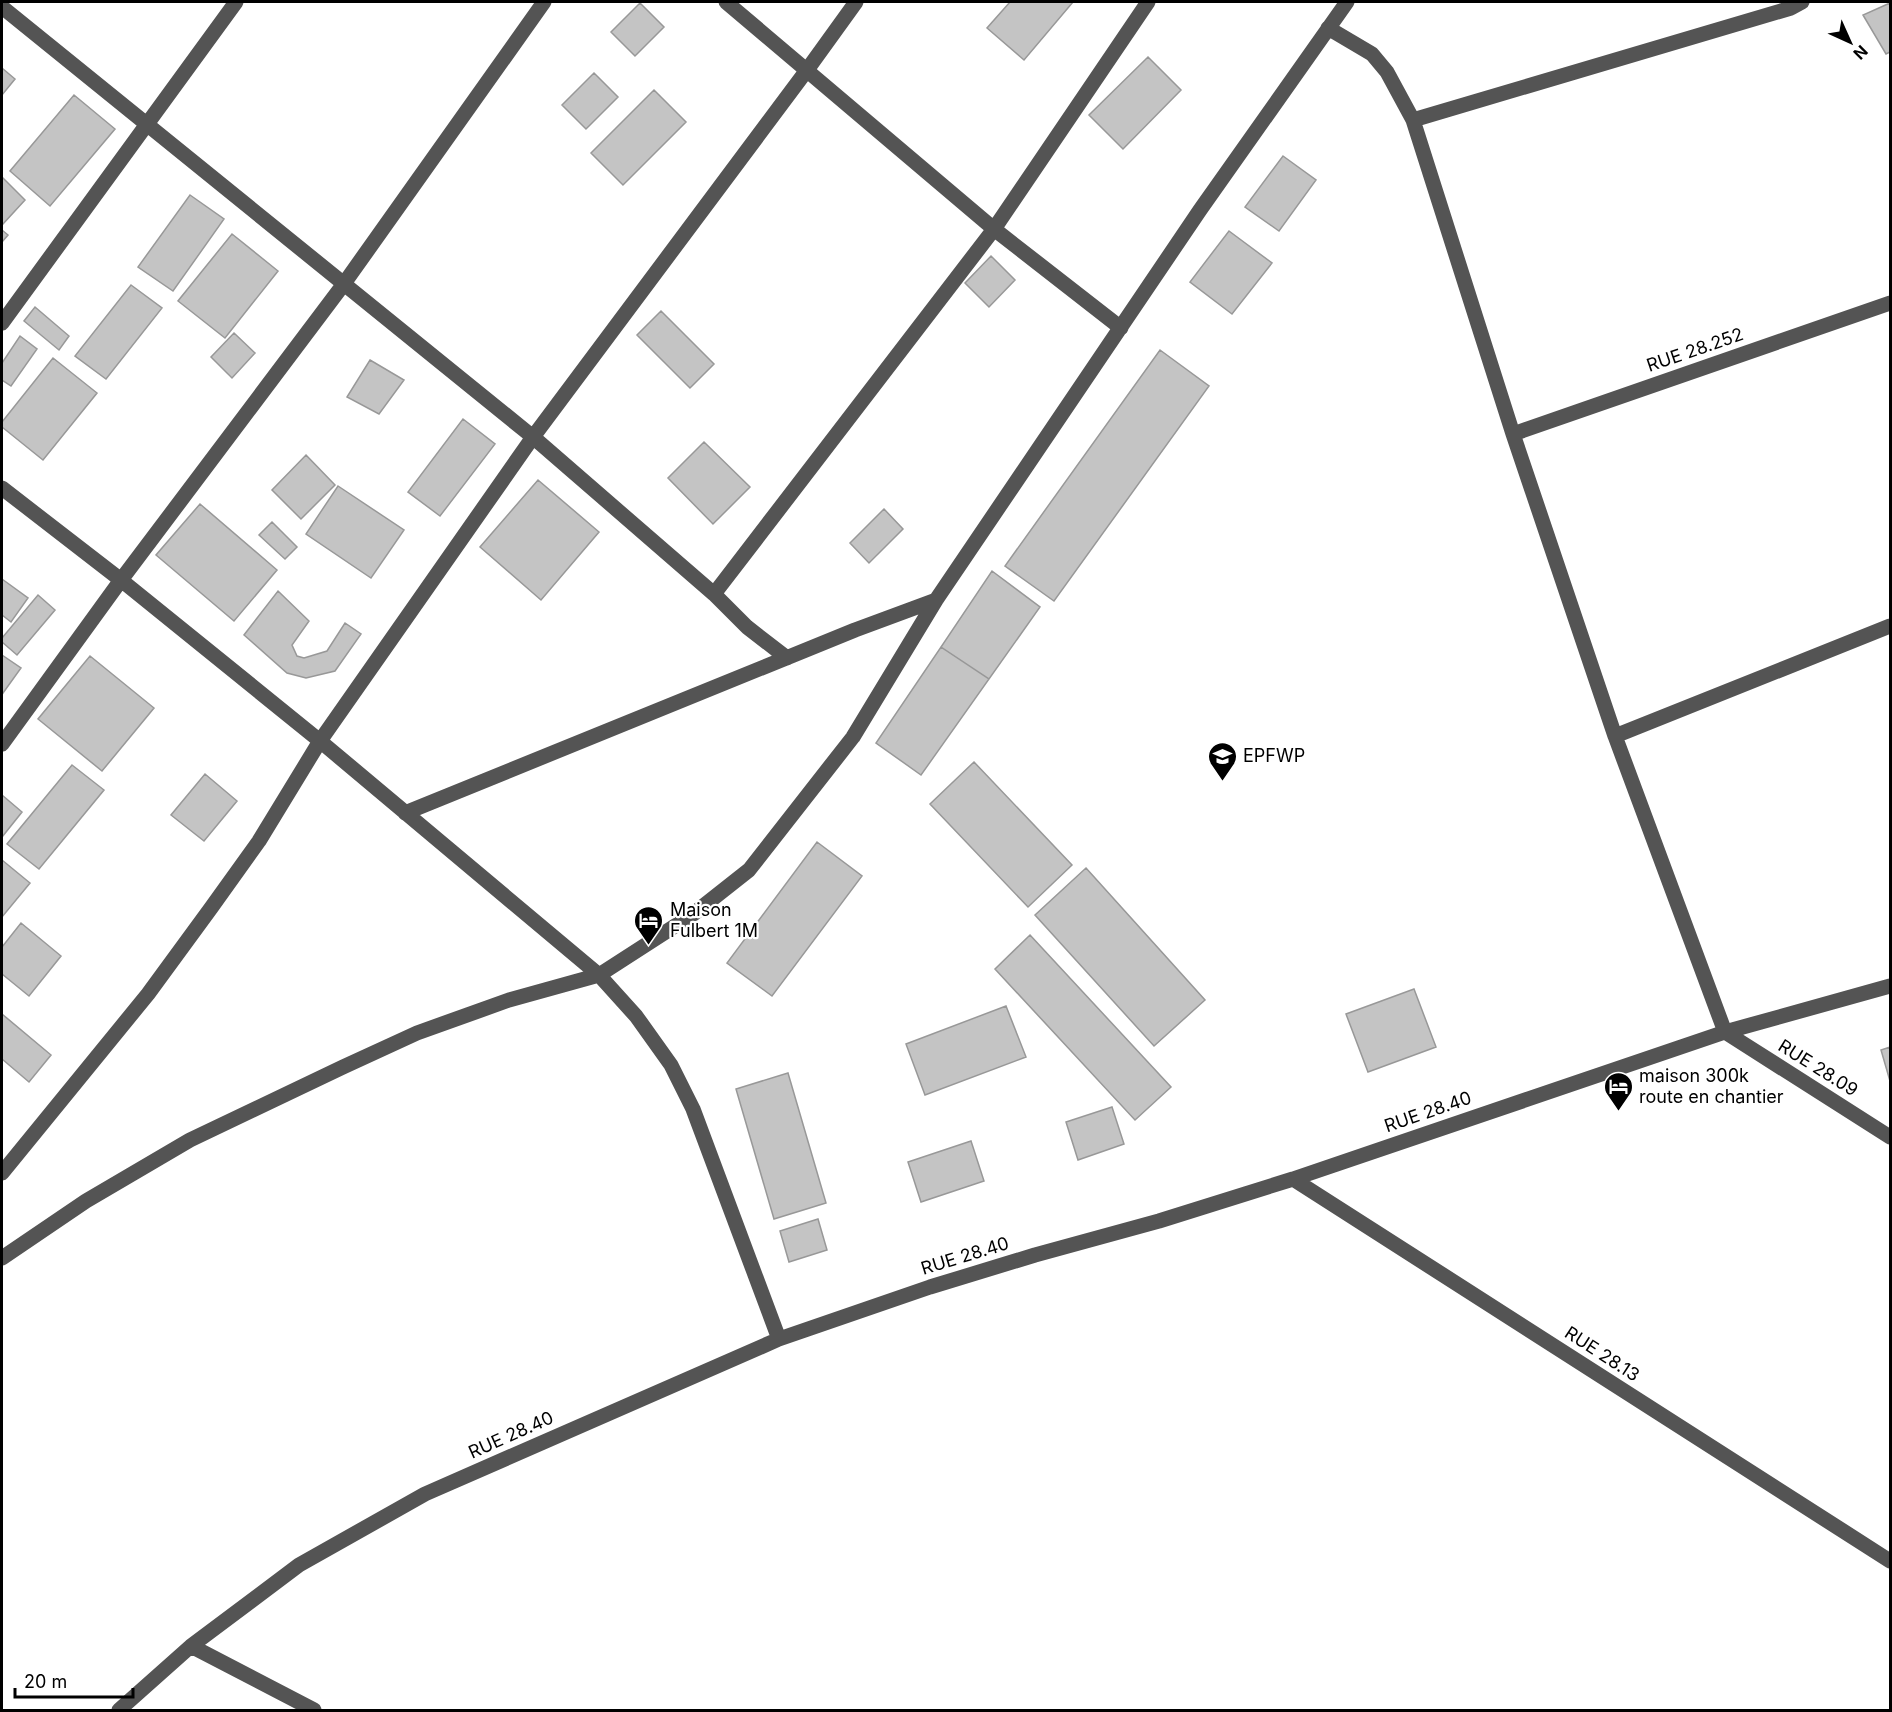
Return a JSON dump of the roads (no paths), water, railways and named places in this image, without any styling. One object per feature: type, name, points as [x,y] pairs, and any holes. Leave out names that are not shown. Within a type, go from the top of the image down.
[{"type":"street","points":[[2,323],[236,2]]},
{"type":"street","points":[[2,744],[121,580],[343,285],[544,2]]},
{"type":"street","points":[[726,2],[994,229],[1121,328]]},
{"type":"street","points":[[2,1173],[148,994],[204,918],[259,841],[320,741],[533,438],[855,2]]},
{"type":"street","points":[[714,594],[994,229],[1148,2]]},
{"type":"street","points":[[2,1258],[86,1201],[190,1140],[332,1072],[417,1033],[509,1000],[599,975],[693,915],[749,870],[853,737],[936,600],[1200,210],[1347,2]]},
{"type":"street","points":[[1413,120],[1791,8],[1802,2]]},
{"type":"street","points":[[2,7],[533,438],[714,594],[747,627],[787,658]]},
{"type":"street","points":[[1328,28],[1372,54],[1387,72],[1413,120],[1512,434],[1615,736],[1725,1032]]},
{"type":"street","name":"RUE 28.252","points":[[1512,434],[1890,303]]},
{"type":"street","points":[[2,488],[121,580],[320,741],[599,975],[636,1016],[671,1065],[693,1109],[779,1339]]},
{"type":"street","points":[[405,813],[855,630],[936,600]]},
{"type":"street","points":[[1615,736],[1890,626]]},
{"type":"street","name":"RUE 28.40","points":[[119,1710],[191,1646],[299,1564],[425,1494],[779,1339],[930,1287],[1159,1221],[1293,1179],[1725,1032],[1890,986]]},
{"type":"street","name":"RUE 28.09","points":[[1725,1032],[1890,1137]]},
{"type":"street","name":"RUE 28.13","points":[[1293,1179],[1890,1561]]},
{"type":"street","points":[[191,1646],[314,1710]]},
{"type":"place","name":"EPFWP","points":[[1222,782]]},
{"type":"place","name":"Maison Fulbert 1M","points":[[649,946]]},
{"type":"place","name":"maison 300k route en chantier","points":[[1618,1112]]}]
